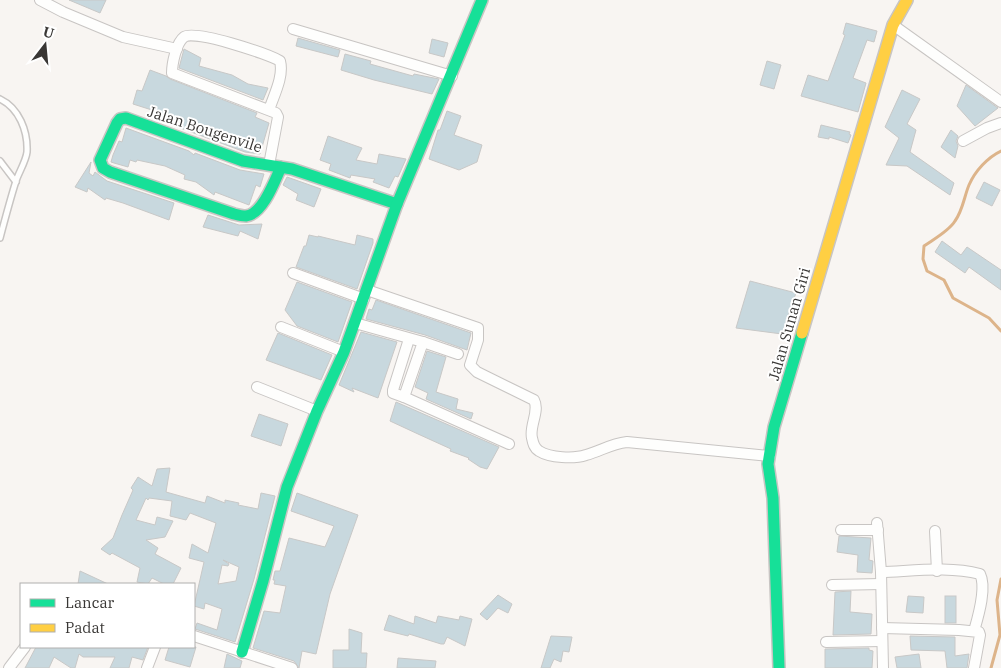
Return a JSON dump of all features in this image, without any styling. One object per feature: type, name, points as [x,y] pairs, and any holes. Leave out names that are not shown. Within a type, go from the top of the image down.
[{"type":"street","points":[[40,0],[63,12],[123,37],[177,49]]},
{"type":"street","points":[[242,652],[263,581],[287,487],[317,411],[344,352],[397,204],[452,76],[482,0]]},
{"type":"street","name":"Jalan Sunan Giri","points":[[779,668],[773,498],[768,464],[774,428],[893,24],[907,0]]},
{"type":"street","points":[[893,24],[1001,102]]},
{"type":"street","points":[[293,29],[452,76]]},
{"type":"street","points":[[269,110],[282,66],[280,61],[265,54],[201,36],[190,35],[183,38],[177,49],[172,71],[174,75],[276,113],[278,117],[269,165]]},
{"type":"street","name":"Jalan Bougenvile","points":[[281,167],[261,206],[254,214],[247,216],[234,214],[110,172],[103,168],[100,160],[117,122],[123,118],[243,161],[281,167],[397,204]]},
{"type":"street","points":[[963,141],[1001,123]]},
{"type":"street","points":[[293,273],[478,328],[478,340],[470,365],[477,372],[534,400],[536,408],[531,426],[531,436],[533,445],[539,451],[550,455],[584,456],[614,444],[627,442],[770,456]]},
{"type":"street","points":[[355,323],[458,354]]},
{"type":"street","points":[[282,327],[344,352]]},
{"type":"street","points":[[409,339],[393,393],[509,444]]},
{"type":"street","points":[[404,397],[423,342]]},
{"type":"street","points":[[258,387],[317,411]]},
{"type":"street","points":[[842,530],[878,527],[882,584],[883,668]]},
{"type":"street","points":[[935,531],[937,571]]},
{"type":"street","points":[[881,572],[937,571],[980,574],[982,584],[980,607],[974,631]]},
{"type":"street","points":[[832,585],[882,584]]},
{"type":"street","points":[[882,628],[979,632],[974,668]]},
{"type":"street","points":[[195,636],[292,668]]},
{"type":"street","points":[[826,642],[882,642]]},
{"type":"street","points":[[9,668],[24,648]]},
{"type":"street","points":[[147,668],[155,648]]},
{"type":"lane","points":[[0,99],[15,110],[22,124],[27,154],[16,182],[0,238]]},
{"type":"lane","points":[[0,162],[16,182]]},
{"type":"building","points":[[69,0],[106,0],[100,13]]},
{"type":"building","points":[[846,23],[877,31],[874,42],[867,40],[853,78],[866,83],[858,112],[801,96],[808,75],[828,81],[845,35],[843,34]]},
{"type":"building","points":[[298,38],[340,50],[338,57],[296,46]]},
{"type":"building","points":[[432,39],[448,43],[444,57],[429,53]]},
{"type":"building","points":[[184,49],[201,58],[199,66],[232,75],[248,84],[268,88],[263,100],[179,68]]},
{"type":"building","points":[[345,54],[371,61],[370,64],[413,76],[414,74],[439,79],[432,94],[374,80],[341,70]]},
{"type":"building","points":[[767,61],[781,65],[774,89],[760,85]]},
{"type":"building","points":[[150,70],[257,113],[255,117],[269,123],[260,154],[245,152],[167,123],[169,119],[155,111],[133,104],[137,90],[142,91]]},
{"type":"building","points":[[966,85],[998,108],[975,126],[957,106]]},
{"type":"building","points":[[902,90],[920,99],[907,124],[916,130],[910,152],[954,183],[950,195],[907,166],[886,165],[899,138],[885,127]]},
{"type":"building","points":[[447,111],[461,116],[454,135],[482,145],[477,162],[459,170],[429,159],[438,130],[440,130]]},
{"type":"building","points":[[821,125],[850,132],[849,134],[851,135],[848,143],[829,137],[829,139],[818,137]]},
{"type":"building","points":[[126,128],[189,151],[194,155],[195,153],[240,170],[264,174],[260,187],[256,185],[249,205],[215,192],[214,195],[196,182],[184,179],[185,175],[165,166],[137,160],[136,162],[130,160],[128,167],[111,162],[119,141],[122,142]]},
{"type":"building","points":[[951,130],[958,136],[955,158],[941,147]]},
{"type":"building","points":[[328,136],[362,148],[356,160],[377,164],[379,154],[406,159],[398,177],[395,176],[389,188],[373,182],[375,179],[351,175],[350,178],[329,170],[331,164],[320,160]]},
{"type":"building","points":[[91,162],[89,173],[93,176],[95,172],[107,181],[174,203],[169,220],[123,203],[106,198],[105,200],[88,188],[87,192],[75,187]]},
{"type":"building","points":[[287,177],[321,189],[314,207],[296,200],[298,194],[283,185]]},
{"type":"building","points":[[984,182],[1000,190],[992,206],[976,198]]},
{"type":"building","points":[[208,215],[239,225],[262,224],[258,239],[240,231],[238,236],[203,227]]},
{"type":"building","points":[[309,235],[355,245],[357,235],[373,239],[357,289],[296,267]]},
{"type":"building","points":[[942,241],[961,255],[967,247],[1001,270],[1001,290],[969,267],[965,273],[935,252]]},
{"type":"building","points":[[750,281],[796,293],[782,334],[736,328]]},
{"type":"building","points":[[297,282],[352,302],[338,342],[297,326],[285,310]]},
{"type":"building","points":[[376,300],[471,333],[467,350],[425,335],[366,319],[369,309],[372,310]]},
{"type":"building","points":[[361,332],[397,342],[378,398],[352,388],[354,392],[339,385]]},
{"type":"building","points":[[278,333],[332,355],[321,380],[266,360]]},
{"type":"building","points":[[427,351],[446,357],[436,392],[458,399],[456,409],[473,413],[471,419],[426,399],[428,393],[415,387]]},
{"type":"building","points":[[396,402],[499,447],[487,469],[480,467],[469,458],[450,451],[451,449],[390,421]]},
{"type":"building","points":[[259,414],[288,424],[281,446],[251,436]]},
{"type":"building","points":[[170,468],[166,492],[205,503],[207,496],[225,503],[225,500],[258,509],[261,493],[275,496],[254,579],[235,642],[195,629],[197,623],[217,630],[222,609],[205,603],[204,609],[195,606],[204,562],[189,558],[192,544],[208,553],[216,523],[190,513],[186,520],[170,516],[172,501],[149,498],[148,500],[146,498],[136,520],[155,525],[157,517],[173,521],[165,537],[146,540],[158,548],[155,554],[181,568],[174,583],[162,583],[152,578],[149,583],[137,582],[140,568],[101,549],[113,538],[133,490],[131,488],[138,477],[152,486],[157,469]],"holes":[[[223,560],[239,567],[236,581],[218,584],[222,565],[228,566],[229,564]]]},
{"type":"building","points":[[297,493],[358,515],[330,594],[316,654],[302,651],[299,668],[294,661],[253,648],[264,611],[280,613],[286,586],[274,584],[275,580],[273,580],[275,571],[280,571],[289,538],[325,547],[334,526],[291,511]]},
{"type":"building","points":[[839,536],[871,538],[869,560],[873,561],[872,573],[857,572],[858,555],[837,552]]},
{"type":"building","points":[[80,571],[106,583],[78,583]]},
{"type":"building","points":[[851,591],[850,612],[872,614],[871,634],[833,635],[835,592]]},
{"type":"building","points":[[498,595],[512,604],[508,613],[498,608],[487,620],[480,614]]},
{"type":"building","points":[[908,596],[924,597],[923,613],[906,612]]},
{"type":"building","points":[[945,596],[956,596],[956,623],[945,623]]},
{"type":"building","points":[[389,615],[414,624],[415,616],[436,623],[438,616],[459,620],[460,616],[472,619],[465,646],[447,637],[444,644],[441,644],[409,634],[408,636],[384,630]]},
{"type":"building","points":[[349,629],[362,633],[361,653],[367,653],[366,668],[333,668],[333,650],[349,650]]},
{"type":"building","points":[[551,636],[572,637],[569,652],[563,651],[561,662],[554,659],[550,668],[541,668]]},
{"type":"building","points":[[910,636],[955,637],[955,656],[969,654],[967,668],[947,668],[945,651],[911,650]]},
{"type":"building","points":[[196,647],[190,667],[165,660],[169,648]]},
{"type":"building","points":[[35,648],[148,648],[143,660],[132,657],[129,668],[110,668],[115,657],[83,657],[79,654],[75,668],[71,668],[54,657],[49,668],[25,668]]},
{"type":"building","points":[[869,648],[869,650],[873,651],[872,668],[825,668],[825,649]]},
{"type":"building","points":[[227,654],[242,661],[240,668],[224,668]]},
{"type":"building","points":[[919,654],[921,668],[897,668],[895,657]]},
{"type":"building","points":[[398,658],[436,661],[435,668],[397,668]]},
{"type":"waterway","points":[[1001,151],[978,170],[969,185],[958,217],[941,235],[924,246],[923,259],[927,271],[944,280],[953,298],[989,318],[1001,331]]},
{"type":"waterway","points":[[991,668],[1000,635],[997,600],[1001,579]]},
{"type":"traffic: fast","points":[[242,652],[263,581],[287,487],[317,411],[344,352],[397,204],[482,0]]},
{"type":"traffic: fast","points":[[281,167],[278,173],[272,188],[263,203],[252,214],[244,216],[110,172],[103,168],[100,160],[117,123],[120,119],[126,118],[243,161],[292,169],[397,204]]},
{"type":"traffic: fast","points":[[779,668],[773,498],[768,464],[774,427],[802,333]]},
{"type":"traffic: slow","points":[[802,333],[893,25],[907,0]]}]
